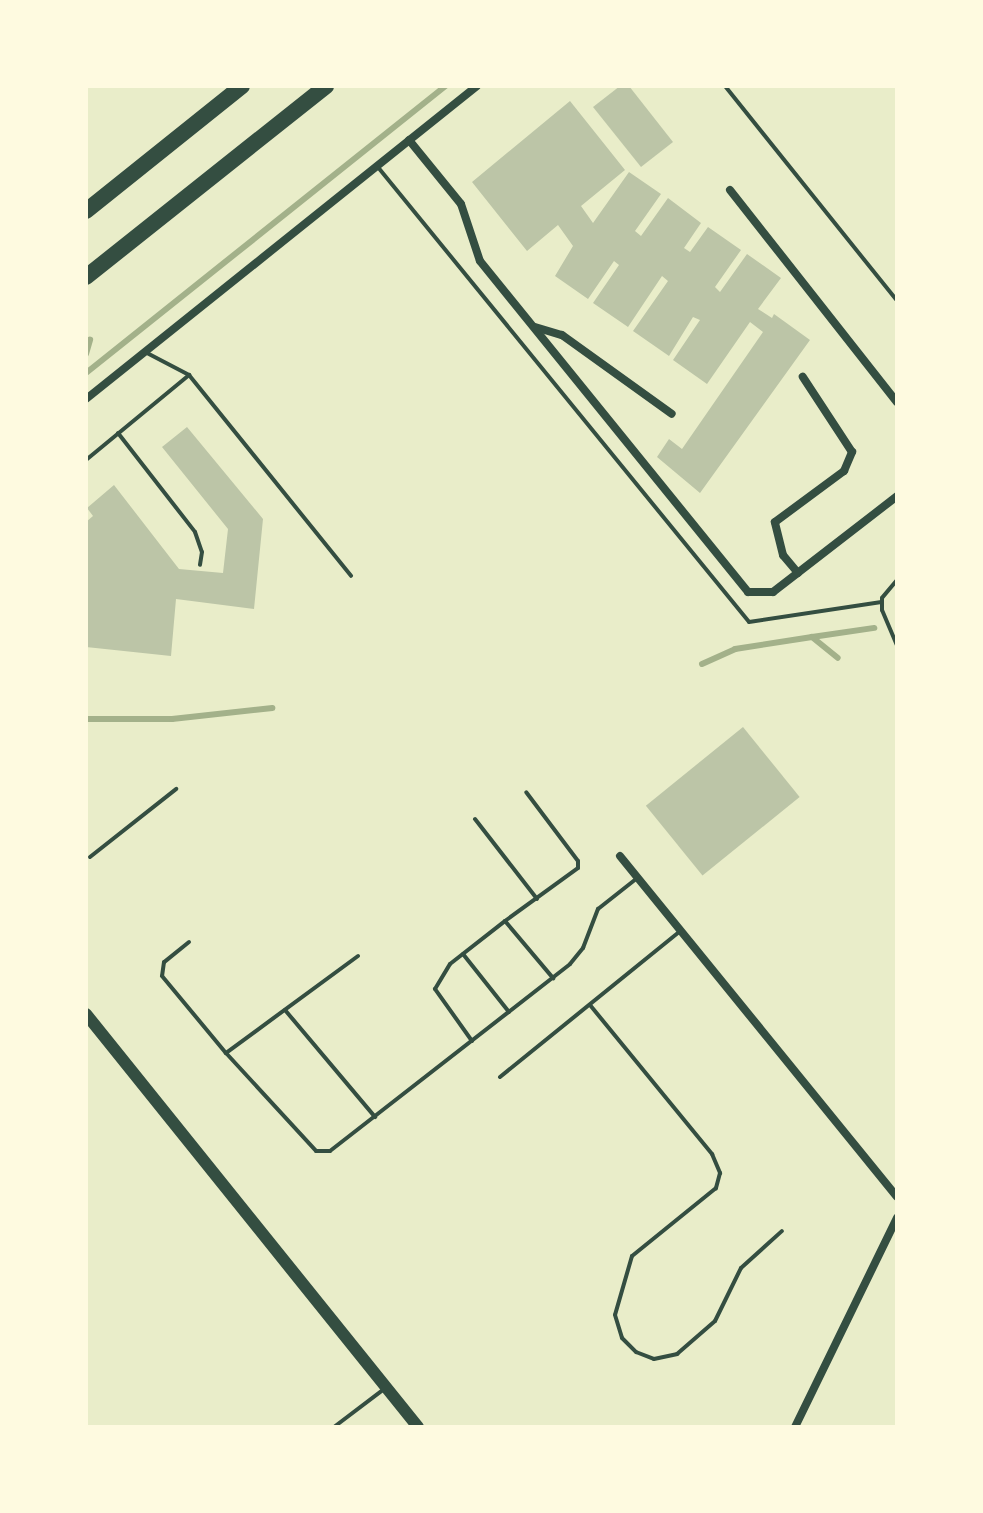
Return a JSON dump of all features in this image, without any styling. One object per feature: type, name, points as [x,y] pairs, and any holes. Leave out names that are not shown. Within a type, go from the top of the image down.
[{"type":"highway","points":[[86,211],[242,86]]},
{"type":"highway","points":[[86,277],[326,86]]},
{"type":"main road","points":[[86,1014],[418,1427]]},
{"type":"street","points":[[86,399],[477,86]]},
{"type":"street","points":[[409,140],[461,204],[480,261],[748,592],[773,592],[897,496]]},
{"type":"street","points":[[730,190],[897,402]]},
{"type":"street","points":[[534,327],[562,335],[672,414]]},
{"type":"street","points":[[798,573],[783,555],[775,522],[844,471],[852,452],[803,377]]},
{"type":"street","points":[[620,856],[897,1197]]},
{"type":"street","points":[[795,1427],[897,1218]]},
{"type":"lane","points":[[725,86],[897,301]]},
{"type":"lane","points":[[377,166],[749,622],[882,602],[897,580]]},
{"type":"lane","points":[[145,351],[189,375],[351,576]]},
{"type":"lane","points":[[86,460],[189,375]]},
{"type":"lane","points":[[118,433],[195,532],[202,552],[200,565]]},
{"type":"lane","points":[[882,602],[897,645]]},
{"type":"lane","points":[[86,851],[88,858],[176,789]]},
{"type":"lane","points":[[472,1041],[435,989],[443,971],[505,921],[573,875],[578,861],[526,792]]},
{"type":"lane","points":[[475,819],[537,899]]},
{"type":"lane","points":[[189,942],[164,962],[162,976],[226,1053],[316,1151],[330,1151],[553,978],[583,948],[598,909],[638,878]]},
{"type":"lane","points":[[505,921],[553,978]]},
{"type":"lane","points":[[500,1077],[681,930]]},
{"type":"lane","points":[[463,954],[509,1012]]},
{"type":"lane","points":[[226,1053],[358,956]]},
{"type":"lane","points":[[590,1005],[712,1154],[720,1173],[716,1188],[632,1256],[615,1315],[622,1338],[636,1352],[654,1359],[677,1354],[715,1321],[741,1268],[782,1231]]},
{"type":"lane","points":[[285,1010],[375,1117]]},
{"type":"lane","points":[[334,1427],[386,1387]]},
{"type":"building","points":[[620,86],[629,86],[673,142],[641,167],[593,107]]},
{"type":"building","points":[[570,101],[625,170],[581,206],[593,223],[629,172],[661,194],[635,231],[641,236],[668,198],[701,223],[684,248],[690,252],[708,227],[741,250],[715,287],[720,292],[747,254],[781,278],[758,309],[772,318],[774,314],[810,340],[700,493],[657,457],[669,439],[682,449],[763,332],[750,322],[707,384],[673,360],[700,320],[693,317],[669,356],[633,331],[668,281],[662,276],[628,327],[593,303],[619,265],[614,261],[588,299],[555,276],[573,246],[558,225],[527,251],[472,182]]},
{"type":"building","points":[[187,427],[263,519],[254,609],[176,599],[171,656],[86,647],[86,522],[93,516],[87,508],[114,485],[179,569],[223,573],[228,529],[162,447]]},
{"type":"building","points":[[743,727],[800,797],[702,876],[646,806]]},
{"type":"waterway","points":[[86,373],[446,86]]},
{"type":"waterway","points":[[86,354],[90,340]]},
{"type":"waterway","points":[[812,637],[874,628]]},
{"type":"waterway","points":[[702,664],[735,649],[812,637],[838,658]]},
{"type":"waterway","points":[[86,719],[172,719],[272,708]]}]
